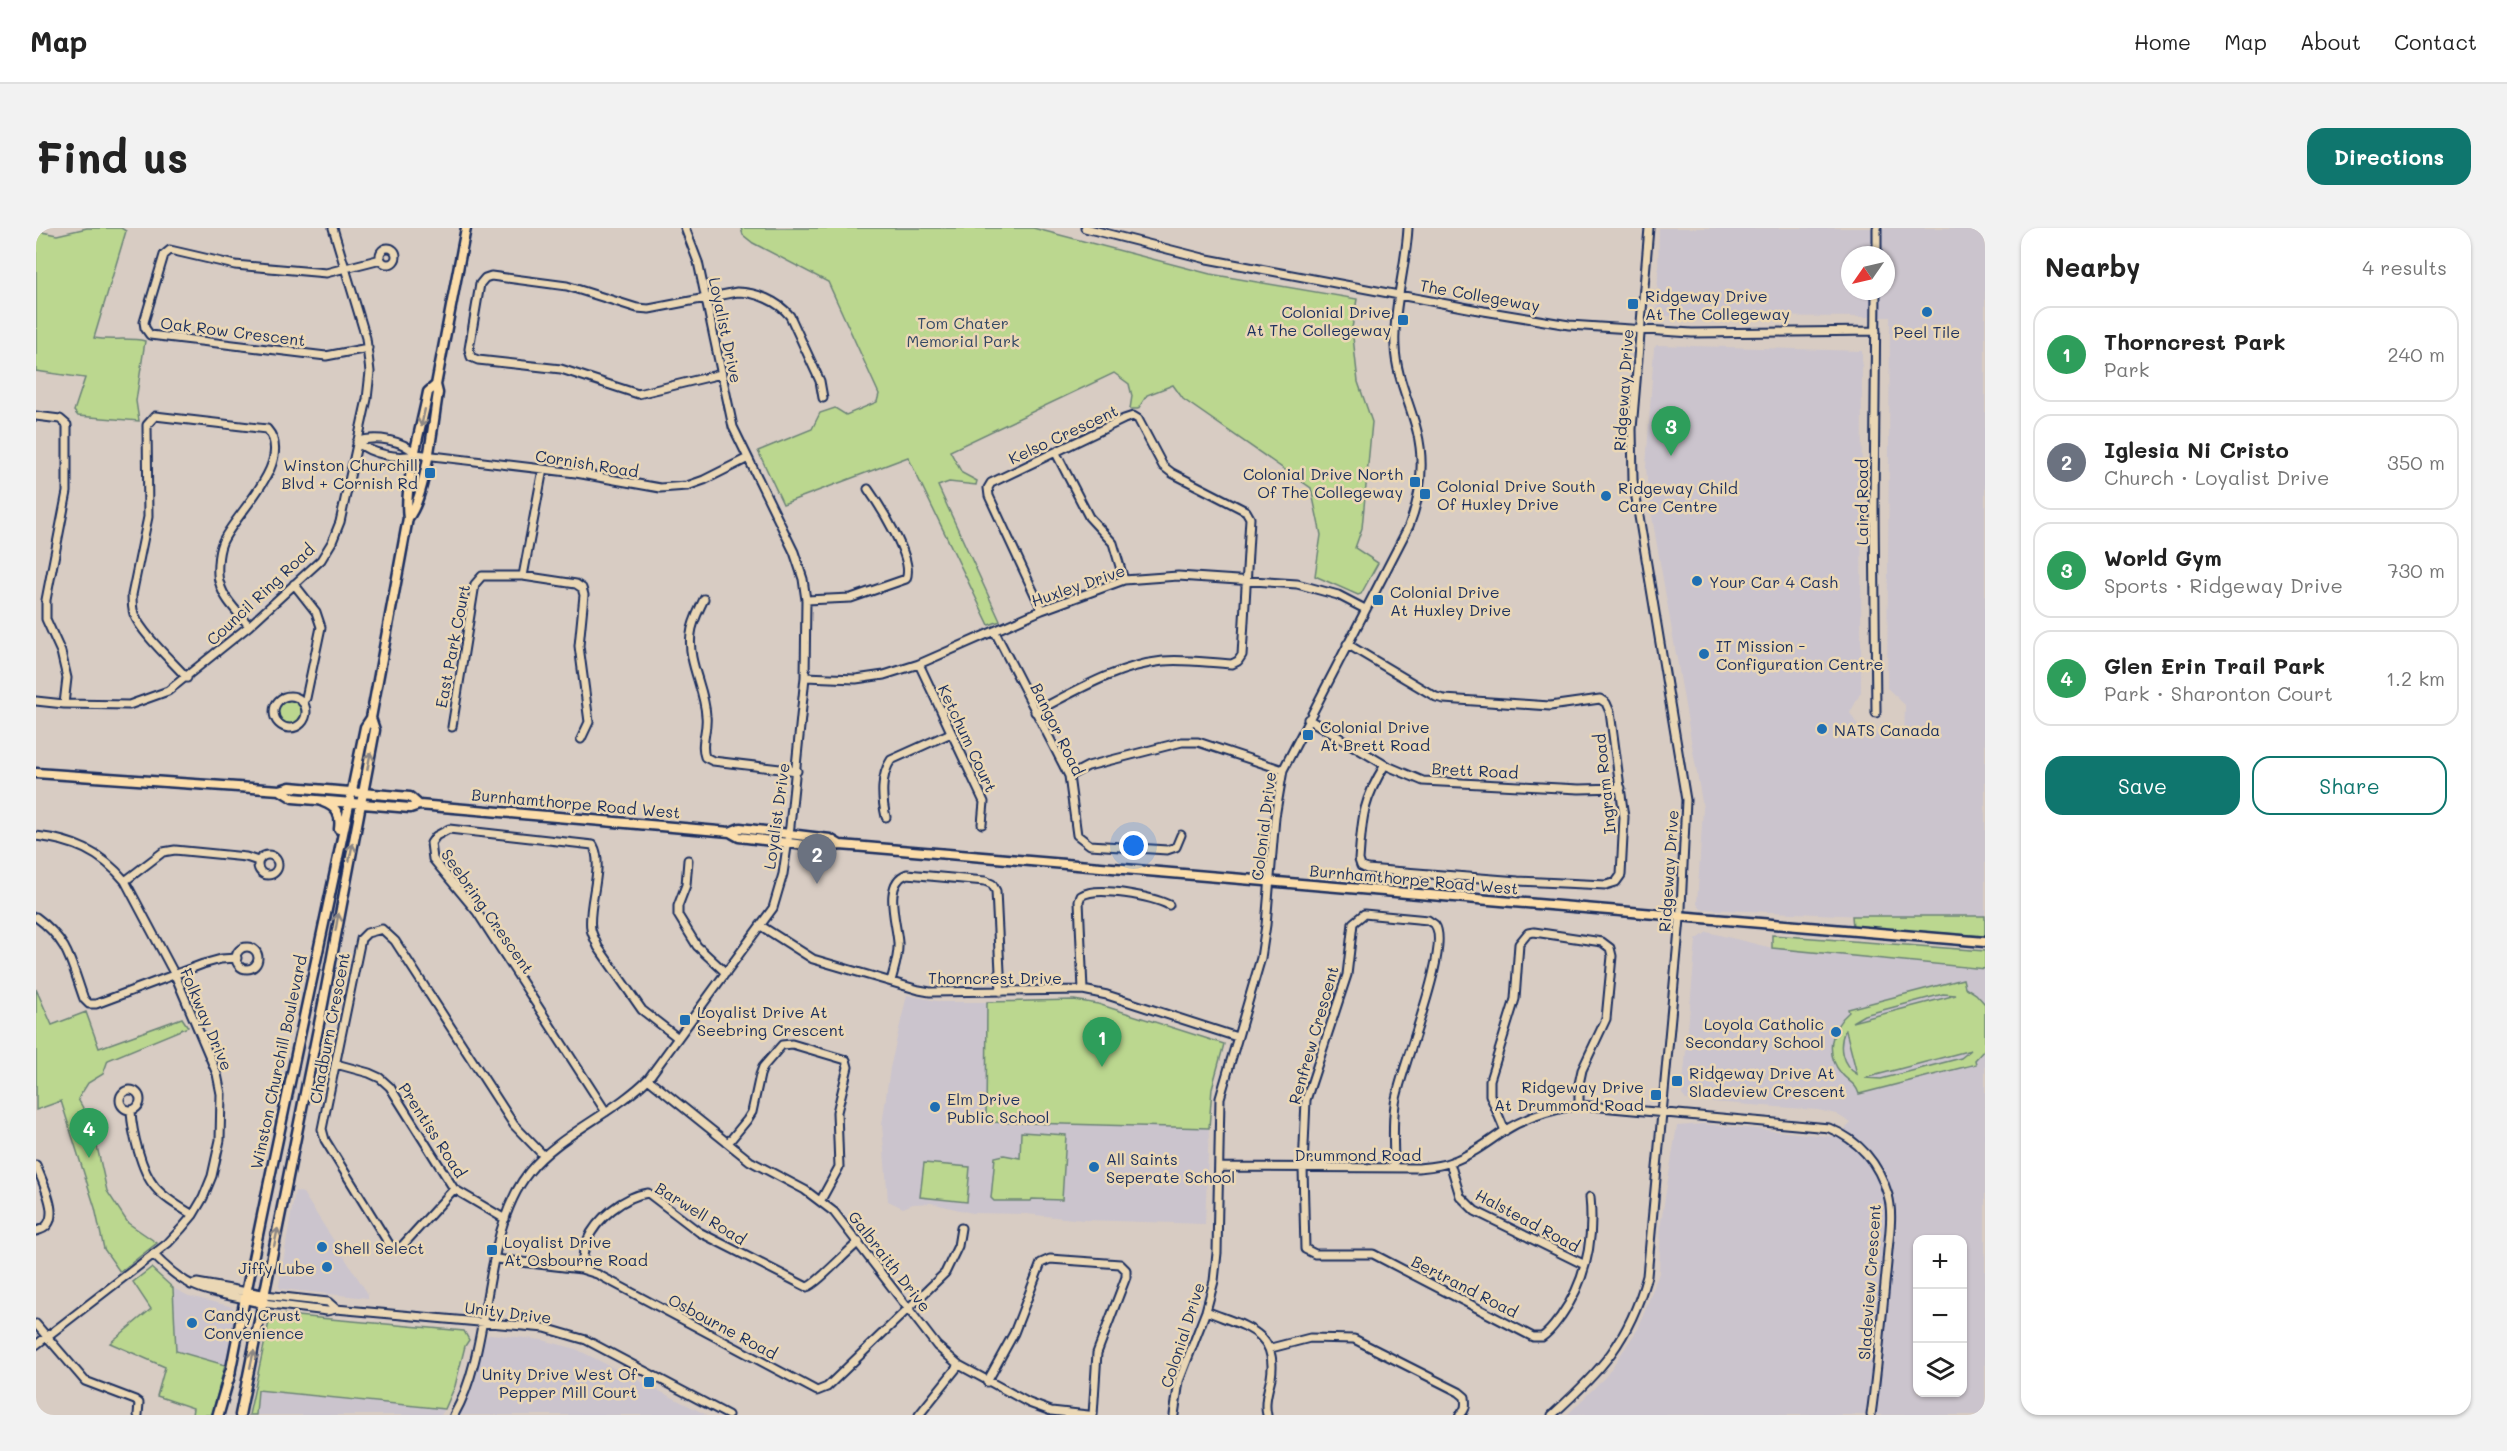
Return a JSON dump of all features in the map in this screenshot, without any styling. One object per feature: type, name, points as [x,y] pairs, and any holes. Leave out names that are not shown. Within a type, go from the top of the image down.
[{"type":"highway","points":[[218,1415],[230,1373]]},
{"type":"main road","name":"Winston Churchill Boulevard","points":[[408,518],[416,509],[427,455],[438,393],[436,385],[466,228]]},
{"type":"main road","name":"Winston Churchill Boulevard","points":[[240,1415],[323,1004],[375,730],[372,718],[408,518],[406,505],[428,392],[436,385]]},
{"type":"main road","name":"Winston Churchill Boulevard","points":[[222,1415],[307,993],[337,864],[364,727],[372,718]]},
{"type":"main road","name":"Burnhamthorpe Road West","points":[[36,772],[280,790],[290,787],[410,797],[419,805]]},
{"type":"main road","name":"Burnhamthorpe Road West","points":[[280,790],[293,798],[410,808],[419,805],[730,832],[739,837],[788,839],[830,848],[840,845],[1985,942]]},
{"type":"main road","points":[[293,798],[330,804],[337,812],[339,826],[332,860],[337,864]]},
{"type":"main road","points":[[246,1296],[264,1299]]},
{"type":"street","name":"Council Ring Road","points":[[36,701],[129,705],[168,691],[249,626],[321,560],[340,522],[370,372],[368,348],[333,228]]},
{"type":"street","name":"Loyalist Drive","points":[[454,1415],[468,1386],[505,1219],[520,1185],[544,1156],[648,1079],[773,908],[788,839],[797,771],[805,678],[806,600],[803,579],[794,552],[730,417],[698,262],[685,228]]},
{"type":"street","name":"The Collegeway","points":[[1085,228],[1207,259],[1569,325],[1692,333],[1876,331]]},
{"type":"street","name":"Colonial Drive","points":[[1174,1415],[1179,1380],[1206,1311],[1216,1267],[1220,1098],[1261,958],[1276,809],[1283,770],[1409,525],[1420,486],[1419,440],[1400,377],[1396,355],[1395,332],[1408,228]]},
{"type":"street","name":"Ridgeway Drive","points":[[1552,1415],[1604,1365],[1628,1328],[1639,1303],[1650,1256],[1686,850],[1686,800],[1633,480],[1632,429],[1648,228]]},
{"type":"street","points":[[1877,228],[1877,246]]},
{"type":"street","name":"Oak Row Crescent","points":[[368,348],[326,356],[150,335],[144,322],[164,255],[170,250],[247,266],[326,273],[381,259]]},
{"type":"street","points":[[721,374],[638,394],[561,369],[478,360],[471,357],[469,349],[480,284],[485,278],[491,276],[567,286],[637,308],[649,309],[737,292],[748,292],[784,308],[790,316],[820,381],[823,398]]},
{"type":"street","name":"Laird Road","points":[[1876,300],[1874,564],[1876,713]]},
{"type":"street","points":[[36,416],[60,419],[67,425],[67,492],[46,600],[46,619],[61,652],[67,678],[64,704]]},
{"type":"street","points":[[187,678],[134,616],[132,605],[148,517],[147,425],[155,416],[267,429],[273,436],[275,447],[269,471],[259,490],[230,528],[221,545],[219,582],[224,596],[249,626]]},
{"type":"street","name":"Kelso Crescent","points":[[1042,610],[989,496],[988,488],[991,483],[1134,416],[1138,419],[1163,466],[1172,473],[1246,511],[1251,518],[1248,582]]},
{"type":"street","points":[[357,442],[368,438],[408,445],[416,454]]},
{"type":"street","name":"Cornish Road","points":[[357,442],[366,449],[406,457],[416,454],[427,455],[576,473],[660,488],[673,488],[704,480],[748,458]]},
{"type":"street","points":[[1056,453],[1089,516],[1113,543],[1124,580]]},
{"type":"street","points":[[523,576],[543,469]]},
{"type":"street","points":[[806,600],[852,598],[906,579],[909,574],[908,564],[883,510],[868,489]]},
{"type":"street","name":"East Park Court","points":[[452,727],[475,584],[482,576],[523,576],[576,584],[582,588],[584,595],[579,646],[589,722],[581,739]]},
{"type":"street","name":"Huxley Drive","points":[[805,678],[856,679],[884,675],[919,664],[1042,610],[1124,580],[1178,576],[1297,584],[1318,588],[1365,609]]},
{"type":"street","points":[[1035,712],[1103,678],[1137,665],[1163,661],[1232,664],[1238,661],[1242,655],[1248,582]]},
{"type":"street","points":[[294,585],[316,612],[321,627],[306,698],[302,702]]},
{"type":"street","points":[[704,599],[691,633],[690,645],[705,702],[707,720],[702,750],[705,757],[713,761],[797,771]]},
{"type":"street","name":"Bangor Road","points":[[995,632],[1069,776],[1077,835],[1089,845],[1167,850],[1176,847],[1181,835]]},
{"type":"street","name":"Ingram Road","points":[[1347,644],[1436,697],[1444,699],[1550,706],[1600,699],[1606,703],[1610,712],[1624,817],[1621,875],[1616,882],[1606,885],[1518,881],[1367,869],[1361,866],[1359,860],[1362,813],[1371,788],[1385,765]]},
{"type":"street","name":"Ketchum Court","points":[[919,664],[984,802],[982,824]]},
{"type":"street","points":[[294,697],[302,702],[305,717],[299,725],[285,727],[277,722],[274,712],[280,699],[294,697]]},
{"type":"street","name":"Brett Road","points":[[1308,719],[1385,765],[1423,781],[1579,789],[1621,788]]},
{"type":"street","points":[[886,818],[882,801],[886,768],[891,760],[951,733]]},
{"type":"street","points":[[1069,776],[1088,766],[1182,742],[1198,742],[1283,770]]},
{"type":"street","name":"Seebring Crescent","points":[[606,1112],[477,912],[433,859],[431,843],[436,836],[449,829],[593,845],[597,858],[591,929],[598,947],[642,1010],[678,1038]]},
{"type":"street","name":"Folkway Drive","points":[[36,836],[64,841],[93,851],[114,868],[125,881],[175,975],[204,1039],[217,1074],[221,1094],[220,1140],[212,1176],[193,1215],[168,1243],[36,1345]]},
{"type":"street","points":[[125,881],[163,852],[175,850],[246,857],[258,861]]},
{"type":"street","points":[[688,860],[686,885],[678,906],[678,915],[697,946],[726,973]]},
{"type":"street","points":[[891,981],[898,952],[893,910],[895,883],[899,877],[907,874],[985,880],[992,884],[996,891],[1001,992]]},
{"type":"street","points":[[1083,990],[1079,901],[1081,896],[1094,891],[1156,898],[1169,905]]},
{"type":"street","name":"Renfrew Crescent","points":[[1303,1168],[1306,1100],[1347,975],[1353,923],[1364,914],[1428,920],[1435,925],[1438,934],[1432,984],[1395,1104],[1394,1168]]},
{"type":"street","points":[[36,917],[57,934],[63,943],[84,999],[89,1004],[96,1004],[221,959],[237,958]]},
{"type":"street","name":"Thorncrest Drive","points":[[761,926],[813,959],[930,992],[1083,990],[1107,995],[1237,1037]]},
{"type":"street","name":"Chadburn Crescent","points":[[454,1189],[402,1246],[396,1248],[390,1246],[325,1140],[322,1129],[361,939],[367,933],[382,929],[394,941],[514,1125],[544,1156]]},
{"type":"street","points":[[1505,1131],[1490,1095],[1490,1080],[1515,999],[1520,944],[1528,933],[1602,942],[1610,948],[1612,956],[1607,1013],[1604,1025],[1582,1070],[1579,1105]]},
{"type":"street","points":[[728,1143],[752,1112],[763,1067],[782,1046],[792,1044],[846,1060],[848,1067],[837,1112],[839,1167],[821,1200]]},
{"type":"street","name":"Prentiss Road","points":[[336,1064],[369,1073],[380,1078],[390,1087],[454,1189],[505,1219]]},
{"type":"street","name":"Galbraith Drive","points":[[648,1079],[750,1161],[821,1200],[841,1219],[937,1346],[959,1365],[987,1382],[1040,1407],[1091,1415]]},
{"type":"street","name":"Drummond Road","points":[[1219,1167],[1419,1168],[1450,1163],[1474,1152],[1505,1131],[1545,1113],[1579,1105],[1663,1111]]},
{"type":"street","points":[[130,1111],[131,1127],[148,1177],[163,1196],[193,1215]]},
{"type":"street","name":"Sladeview Crescent","points":[[1663,1111],[1818,1125],[1842,1133],[1872,1160],[1882,1176],[1889,1196],[1891,1216],[1871,1415]]},
{"type":"street","name":"Halstead Road","points":[[1450,1163],[1460,1196],[1475,1211],[1585,1266]]},
{"type":"street","points":[[36,1165],[53,1214],[49,1225],[36,1232]]},
{"type":"street","name":"Bertrand Road","points":[[1303,1168],[1303,1245],[1308,1251],[1315,1254],[1373,1254],[1533,1336],[1542,1337],[1552,1329],[1576,1294],[1585,1266],[1592,1223],[1590,1197]]},
{"type":"street","name":"Barwell Road","points":[[581,1269],[586,1242],[604,1216],[632,1198],[648,1193],[699,1232],[807,1287],[813,1286],[831,1266],[859,1242]]},
{"type":"street","name":"Osbourne Road","points":[[496,1259],[581,1269],[604,1278],[817,1391],[827,1388],[945,1273],[958,1246],[961,1228]]},
{"type":"street","points":[[153,1254],[170,1272],[191,1285],[197,1283],[246,1296]]},
{"type":"street","points":[[987,1382],[1014,1333],[1041,1263],[1050,1259],[1120,1264],[1126,1270],[1126,1277],[1097,1353],[1091,1415]]},
{"type":"street","name":"Unity Drive","points":[[264,1299],[327,1311],[336,1309],[545,1328],[586,1341],[728,1415]]},
{"type":"street","points":[[1206,1311],[1252,1330],[1271,1348],[1273,1361],[1266,1407],[1267,1415]]},
{"type":"street","points":[[36,1323],[85,1381],[139,1403],[138,1415]]},
{"type":"street","points":[[1271,1348],[1310,1338],[1354,1338],[1459,1392],[1465,1397],[1466,1404],[1460,1415]]},
{"type":"street","points":[[919,1415],[959,1365]]},
{"type":"shaded area","points":[[1659,228],[1985,228],[1985,916],[1864,916],[1701,909],[1697,904],[1703,808],[1648,494],[1646,467],[1654,348],[1657,345],[1862,351],[1861,692],[1850,713],[1865,737],[1892,730],[1904,742],[1905,705],[1887,688],[1890,317],[1657,316]]},
{"type":"shaded area","points":[[1707,932],[1772,948],[1985,969],[1985,1415],[1567,1415],[1606,1376],[1638,1329],[1659,1273],[1661,1222],[1677,1126],[1703,1124],[1838,1137],[1851,1123],[1836,1114],[1818,1110],[1686,1100],[1682,1095],[1696,940]]},
{"type":"shaded area","points":[[907,995],[942,1002],[987,1002],[987,1122],[1209,1128],[1205,1224],[972,1213],[931,1203],[913,1204],[903,1208],[888,1201],[882,1125],[890,1068]]},
{"type":"shaded area","points":[[295,1191],[303,1193],[368,1294],[368,1298],[281,1289],[279,1286]]},
{"type":"shaded area","points":[[173,1288],[189,1296],[233,1307],[235,1314],[225,1365],[176,1351]]},
{"type":"shaded area","points":[[491,1334],[543,1340],[576,1349],[707,1415],[460,1415],[473,1386],[485,1340]]},
{"type":"shaded area","points":[[257,1390],[445,1409],[441,1415],[256,1415]]},
{"type":"green space","points":[[87,228],[121,228],[126,231],[94,338],[145,341],[136,401],[139,421],[78,416],[74,411],[85,378],[36,371],[36,231],[57,235]]},
{"type":"green space","name":"Tom Chater Memorial Park","points":[[741,228],[1033,228],[1210,274],[1357,299],[1352,328],[1358,382],[1372,422],[1362,528],[1355,548],[1378,563],[1361,594],[1358,595],[1315,576],[1321,535],[1311,488],[1183,399],[1173,385],[1147,395],[1138,409],[1130,409],[1132,396],[1129,384],[1114,373],[950,451],[962,473],[977,481],[976,485],[949,482],[938,486],[1000,621],[989,625],[908,457],[783,504],[758,451],[812,429],[820,413],[835,408],[846,415],[877,402],[879,394],[828,282],[753,243],[743,235]]},
{"type":"green space","points":[[289,699],[298,703],[302,712],[298,721],[289,725],[280,721],[276,712],[280,703]]},
{"type":"green space","points":[[1852,916],[1985,916],[1985,936],[1853,927]]},
{"type":"green space","points":[[1772,935],[1985,951],[1985,969],[1772,948]]},
{"type":"green space","points":[[1963,979],[1965,987],[1985,1004],[1985,1049],[1975,1060],[1976,1064],[1859,1094],[1856,1087],[1836,1066],[1831,1050],[1834,1033],[1849,1012],[1848,1009]],"holes":[[[1943,994],[1956,995],[1852,1022],[1864,1015]],[[1845,1030],[1857,1074],[1847,1066],[1842,1055]],[[1971,1050],[1961,1058],[1881,1079],[1865,1078]]]},
{"type":"green space","points":[[36,989],[52,1025],[86,1012],[99,1048],[182,1018],[188,1027],[108,1060],[103,1074],[88,1083],[78,1099],[92,1124],[107,1191],[128,1223],[157,1243],[120,1272],[104,1249],[95,1208],[61,1101],[36,1110]]},
{"type":"green space","points":[[1074,1000],[1098,1004],[1224,1044],[1212,1088],[1209,1128],[986,1122],[987,1002]]},
{"type":"green space","points":[[1021,1132],[1066,1135],[1062,1200],[994,1201],[991,1198],[995,1157],[1004,1155],[1020,1158]]},
{"type":"green space","points":[[924,1163],[970,1167],[967,1202],[920,1197]]},
{"type":"green space","points":[[151,1268],[173,1288],[176,1351],[225,1365],[212,1415],[192,1415],[193,1408],[157,1396],[165,1367],[110,1343],[151,1309],[133,1282]]},
{"type":"green space","points":[[274,1314],[464,1331],[469,1340],[465,1346],[455,1386],[445,1409],[258,1390],[256,1415],[249,1415],[269,1322]]},
{"type":"place","name":"Ridgeway Drive At The Collegeway","points":[[1633,304]]},
{"type":"place","name":"Peel Tile","points":[[1927,312]]},
{"type":"place","name":"Colonial Drive At The Collegeway","points":[[1403,320]]},
{"type":"place","name":"World Gym","points":[[1671,456]]},
{"type":"place","name":"Winston Churchill Blvd + Cornish Rd","points":[[430,473]]},
{"type":"place","name":"Colonial Drive North Of The Collegeway","points":[[1415,482]]},
{"type":"place","name":"Colonial Drive South Of Huxley Drive","points":[[1425,494]]},
{"type":"place","name":"Ridgeway Child Care Centre","points":[[1606,496]]},
{"type":"place","name":"Your Car 4 Cash","points":[[1697,581]]},
{"type":"place","name":"Colonial Drive At Huxley Drive","points":[[1378,600]]},
{"type":"place","name":"IT Mission - Configuration Centre","points":[[1704,654]]},
{"type":"place","name":"NATS Canada","points":[[1822,729]]},
{"type":"place","name":"Colonial Drive At Brett Road","points":[[1308,735]]},
{"type":"place","name":"Iglesia Ni Cristo","points":[[817,884]]},
{"type":"place","name":"Loyalist Drive At Seebring Crescent","points":[[685,1020]]},
{"type":"place","name":"Loyola Catholic Secondary School","points":[[1836,1032]]},
{"type":"place","name":"Thorncrest Park","points":[[1102,1067]]},
{"type":"place","name":"Ridgeway Drive At Sladeview Crescent","points":[[1677,1081]]},
{"type":"place","name":"Ridgeway Drive At Drummond Road","points":[[1656,1095]]},
{"type":"place","name":"Elm Drive Public School","points":[[935,1107]]},
{"type":"place","name":"Glen Erin Trail Park","points":[[89,1158]]},
{"type":"place","name":"All Saints Seperate School","points":[[1094,1167]]},
{"type":"place","name":"Shell Select","points":[[322,1247]]},
{"type":"place","name":"Loyalist Drive At Osbourne Road","points":[[492,1250]]},
{"type":"place","name":"Jiffy Lube","points":[[327,1267]]},
{"type":"place","name":"Candy Crust Convenience","points":[[192,1323]]},
{"type":"place","name":"Unity Drive West Of Pepper Mill Court","points":[[649,1382]]}]
